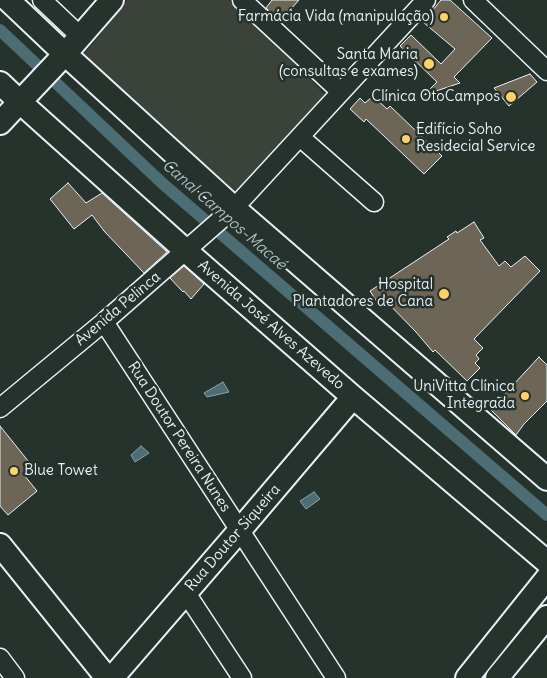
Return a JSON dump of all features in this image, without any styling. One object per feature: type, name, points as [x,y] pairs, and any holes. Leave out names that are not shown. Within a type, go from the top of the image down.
[{"type":"main road","points":[[8,0],[51,68],[547,479]]},
{"type":"main road","points":[[0,123],[112,0]]},
{"type":"main road","name":"Avenida José Alves Azevedo","points":[[0,83],[20,102],[193,245],[353,397],[547,562]]},
{"type":"main road","name":"Rua Doutor Siqueira","points":[[112,678],[353,397]]},
{"type":"main road","points":[[0,545],[107,678]]},
{"type":"main road","points":[[467,678],[547,578]]},
{"type":"main road","points":[[497,678],[547,617]]},
{"type":"street","points":[[42,0],[80,36]]},
{"type":"street","points":[[242,0],[341,92]]},
{"type":"street","name":"Avenida Pelinca","points":[[0,408],[104,322],[227,215],[426,0]]},
{"type":"street","points":[[473,0],[544,63]]},
{"type":"street","points":[[300,137],[374,202]]},
{"type":"street","name":"Rua Doutor Pereira Nunes","points":[[104,322],[336,678]]},
{"type":"street","points":[[186,593],[242,678]]},
{"type":"street","points":[[0,658],[15,678]]},
{"type":"shaded area","points":[[127,0],[229,0],[292,60],[325,95],[316,110],[238,193],[228,190],[186,150],[171,132],[153,119],[83,55]]},
{"type":"water","points":[[223,382],[229,392],[207,397],[204,393]]},
{"type":"water","points":[[141,446],[149,453],[135,462],[131,455]]},
{"type":"water","points":[[314,492],[320,499],[306,509],[300,501]]},
{"type":"building","points":[[272,0],[299,0],[280,21],[266,8]]},
{"type":"building","points":[[441,0],[450,0],[492,38],[454,77],[460,83],[424,95],[437,82],[400,46],[411,35],[441,64],[455,49],[423,22]]},
{"type":"building","name":"Clínica OtoCampos","points":[[530,74],[537,82],[509,106],[494,88]]},
{"type":"building","name":"Edifício Soho Residecial Service","points":[[373,96],[387,109],[390,106],[442,156],[424,174],[366,119],[364,122],[350,109],[360,98],[365,103]]},
{"type":"building","points":[[68,183],[86,203],[102,193],[167,252],[144,273],[104,231],[92,215],[74,229],[50,199]]},
{"type":"building","name":"Hospital Plantadores de Cana","points":[[474,222],[484,238],[480,240],[499,266],[505,261],[511,267],[525,256],[540,271],[474,339],[483,348],[476,355],[479,359],[475,363],[480,368],[467,381],[435,350],[433,352],[384,299],[377,302],[370,291],[449,239],[447,237],[456,231],[457,233]]},
{"type":"building","points":[[184,266],[204,284],[191,299],[170,278]]},
{"type":"building","name":"UniVitta Clínica Integrada","points":[[539,357],[547,365],[547,401],[516,435],[489,408],[498,397],[501,398]]},
{"type":"building","name":"Blue Towet","points":[[0,426],[33,467],[24,475],[37,491],[8,515],[0,506]]},
{"type":"waterway","name":"Canal Campos-Macaé","points":[[0,30],[162,183],[547,515]]},
{"type":"place","name":"Farmácia Vida (manipulação)","points":[[444,17]]},
{"type":"place","name":"Santa Maria (consultas e exames)","points":[[429,64]]},
{"type":"place","name":"Clínica OtoCampos","points":[[511,97]]},
{"type":"place","name":"Edifício Soho Residecial Service","points":[[406,139]]},
{"type":"place","name":"Hospital Plantadores de Cana","points":[[444,294]]},
{"type":"place","name":"UniVitta Clínica Integrada","points":[[525,396]]},
{"type":"place","name":"Blue Towet","points":[[14,471]]}]
